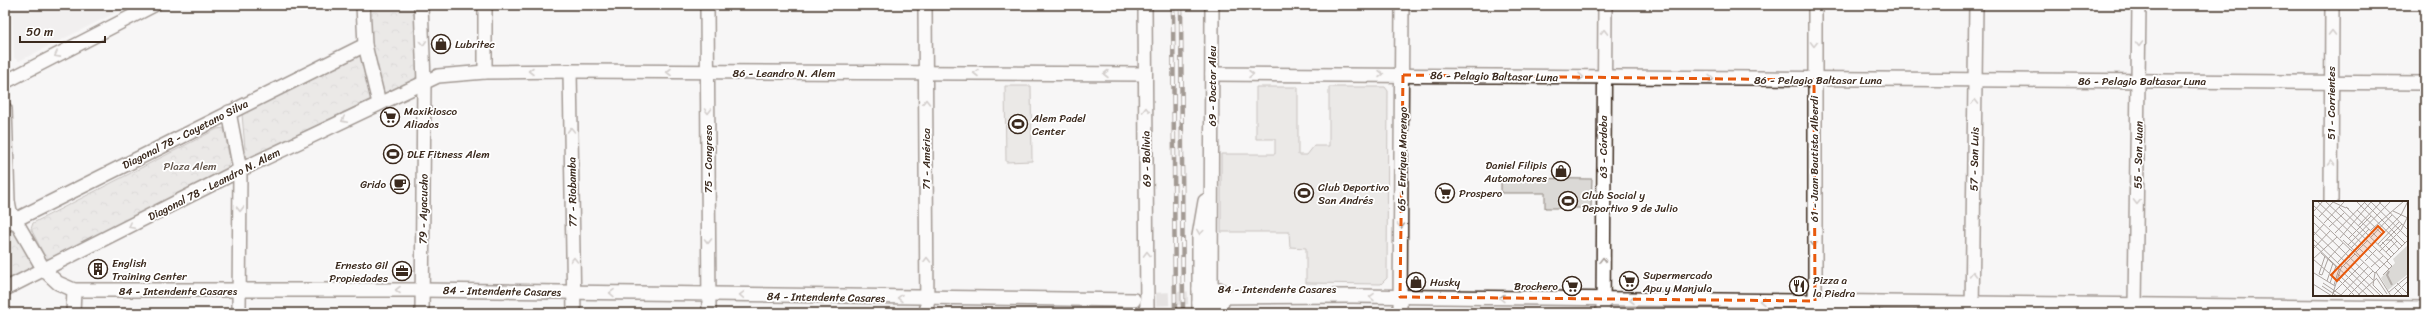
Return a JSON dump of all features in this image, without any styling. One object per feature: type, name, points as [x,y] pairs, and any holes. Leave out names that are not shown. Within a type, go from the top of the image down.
[{"type":"street","points":[[5,82],[137,9],[154,5]]},
{"type":"street","points":[[363,5],[365,45],[379,103]]},
{"type":"street","name":"79 - Ayacucho","points":[[421,5],[424,81],[422,313]]},
{"type":"street","points":[[485,5],[485,72]]},
{"type":"street","name":"75 - Congreso","points":[[707,5],[709,313]]},
{"type":"street","name":"71 - América","points":[[925,5],[927,313]]},
{"type":"street","name":"69 - Bolivia","points":[[1145,5],[1147,311]]},
{"type":"street","name":"69 - Doctor Aleu","points":[[1199,308],[1207,292],[1212,167],[1212,5]]},
{"type":"street","name":"65 - Enrique Marengo","points":[[1400,313],[1403,75],[1402,5]]},
{"type":"street","name":"63 - Córdoba","points":[[1603,313],[1604,5]]},
{"type":"street","name":"61 - Juan Bautista Alberdi","points":[[1815,5],[1815,307]]},
{"type":"street","name":"57 - San Luis","points":[[1972,308],[1976,5]]},
{"type":"street","name":"55 - San Juan","points":[[2134,306],[2139,81],[2139,5]]},
{"type":"street","name":"51 - Corrientes","points":[[2331,201],[2332,5]]},
{"type":"street","name":"Diagonal 78 - Cayetano Silva","points":[[10,223],[365,45]]},
{"type":"street","name":"86 - Leandro N. Alem","points":[[424,81],[438,76],[485,72],[570,71],[1145,74]]},
{"type":"street","name":"77 - Riobamba","points":[[570,71],[574,313]]},
{"type":"street","name":"86 - Pelagio Baltasar Luna","points":[[1212,74],[1814,80],[2425,83]]},
{"type":"street","name":"Diagonal 78 - Leandro N. Alem","points":[[5,289],[240,170],[424,81]]},
{"type":"street","name":"84 - Intendente Casares","points":[[5,109],[10,223],[44,270],[58,283],[74,290],[422,290],[967,299],[1134,300]]},
{"type":"street","points":[[229,112],[240,170],[239,313]]},
{"type":"street","points":[[73,313],[74,290]]},
{"type":"street","name":"84 - Intendente Casares","points":[[967,299],[988,292],[1147,293]]},
{"type":"street","name":"84 - Intendente Casares","points":[[1207,292],[1602,300],[1815,307],[2106,309],[2134,306],[2288,310],[2331,301],[2425,308]]},
{"type":"street","name":"84 - Intendente Casares","points":[[1199,308],[1344,304],[1352,296]]},
{"type":"street","name":"84 - Intendente Casares","points":[[967,299],[990,305],[1147,311]]},
{"type":"highlighted area","points":[[1403,75],[1814,80],[1815,301],[1400,297]]},
{"type":"shaded area","points":[[12,5],[125,5],[123,9],[19,61],[14,58]]},
{"type":"green space","points":[[369,5],[415,5],[418,73],[415,79],[385,94],[381,90],[370,38]]},
{"type":"green space","name":"Plaza Alem","points":[[361,55],[373,98],[246,160],[242,114]]},
{"type":"green space","name":"Alem Padel Center","points":[[1005,86],[1031,86],[1032,161],[1006,162]]},
{"type":"green space","name":"Club Deportivo San Andrés","points":[[1256,87],[1298,87],[1298,155],[1307,155],[1314,146],[1329,146],[1329,87],[1385,87],[1388,91],[1387,278],[1381,284],[1306,283],[1306,248],[1290,247],[1289,232],[1221,232],[1221,154],[1275,154],[1275,139],[1256,139]]},
{"type":"green space","name":"Plaza Alem","points":[[224,128],[230,161],[226,170],[52,258],[46,259],[31,229],[33,223],[217,129]]},
{"type":"green space","name":"Club Social y Deportivo 9 de Julio","points":[[1501,178],[1592,179],[1591,208],[1545,208],[1545,193],[1501,193]]},
{"type":"green space","points":[[9,231],[18,233],[34,262],[31,269],[5,282],[5,233]]},
{"type":"tunnel","points":[[1137,300],[1209,297]]},
{"type":"railway","points":[[1173,5],[1175,313]]},
{"type":"railway","points":[[1181,5],[1183,313]]},
{"type":"place","name":"Lubritec","points":[[441,44]]},
{"type":"place","name":"Maxikiosco Aliados","points":[[390,117]]},
{"type":"place","name":"Alem Padel Center","points":[[1018,124]]},
{"type":"place","name":"DLE Fitness Alem","points":[[393,154]]},
{"type":"place","name":"Daniel Filipis Automotores","points":[[1561,171]]},
{"type":"place","name":"Grido","points":[[400,184]]},
{"type":"place","name":"Club Deportivo San Andrés","points":[[1304,193]]},
{"type":"place","name":"Prospero","points":[[1445,193]]},
{"type":"place","name":"Club Social y Deportivo 9 de Julio","points":[[1568,201]]},
{"type":"place","name":"English Training Center","points":[[98,269]]},
{"type":"place","name":"Ernesto Gil Propiedades","points":[[402,271]]},
{"type":"place","name":"Supermercado Apu y Manjula","points":[[1629,281]]},
{"type":"place","name":"Husky","points":[[1416,282]]},
{"type":"place","name":"Brochero","points":[[1572,286]]},
{"type":"place","name":"Pizza a la Piedra","points":[[1799,286]]}]
